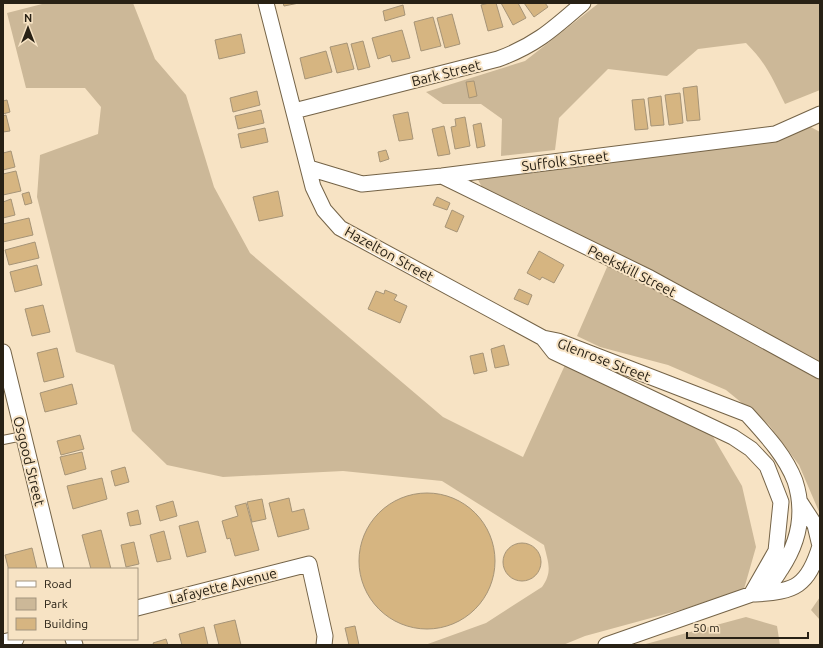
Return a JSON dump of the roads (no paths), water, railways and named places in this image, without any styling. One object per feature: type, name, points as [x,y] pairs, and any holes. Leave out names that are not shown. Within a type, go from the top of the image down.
[{"type":"street","name":"Hazelton Street","points":[[266,3],[317,199],[324,210],[340,228],[543,338]]},
{"type":"street","name":"Bark Street","points":[[294,111],[498,59],[522,50],[544,37],[583,3]]},
{"type":"street","name":"Suffolk Street","points":[[309,168],[362,184],[442,176],[776,134],[820,114]]},
{"type":"street","name":"Peekskill Street","points":[[442,176],[650,278],[820,371]]},
{"type":"street","name":"Glenrose Street","points":[[543,338],[558,341],[747,414],[769,438],[783,459],[794,480],[800,502],[799,526],[793,549],[772,582],[752,594],[606,645]]},
{"type":"street","name":"Glenrose Street","points":[[543,338],[554,352],[733,437],[751,449],[768,466],[781,502],[776,551],[752,594]]},
{"type":"street","name":"Osgood Street","points":[[3,352],[56,568]]},
{"type":"street","points":[[752,594],[777,592],[797,586],[812,571],[820,546],[815,525],[800,502]]},
{"type":"street","name":"Lafayette Avenue","points":[[138,608],[309,564],[325,636],[324,645]]},
{"type":"lane","points":[[3,440],[23,436]]}]
